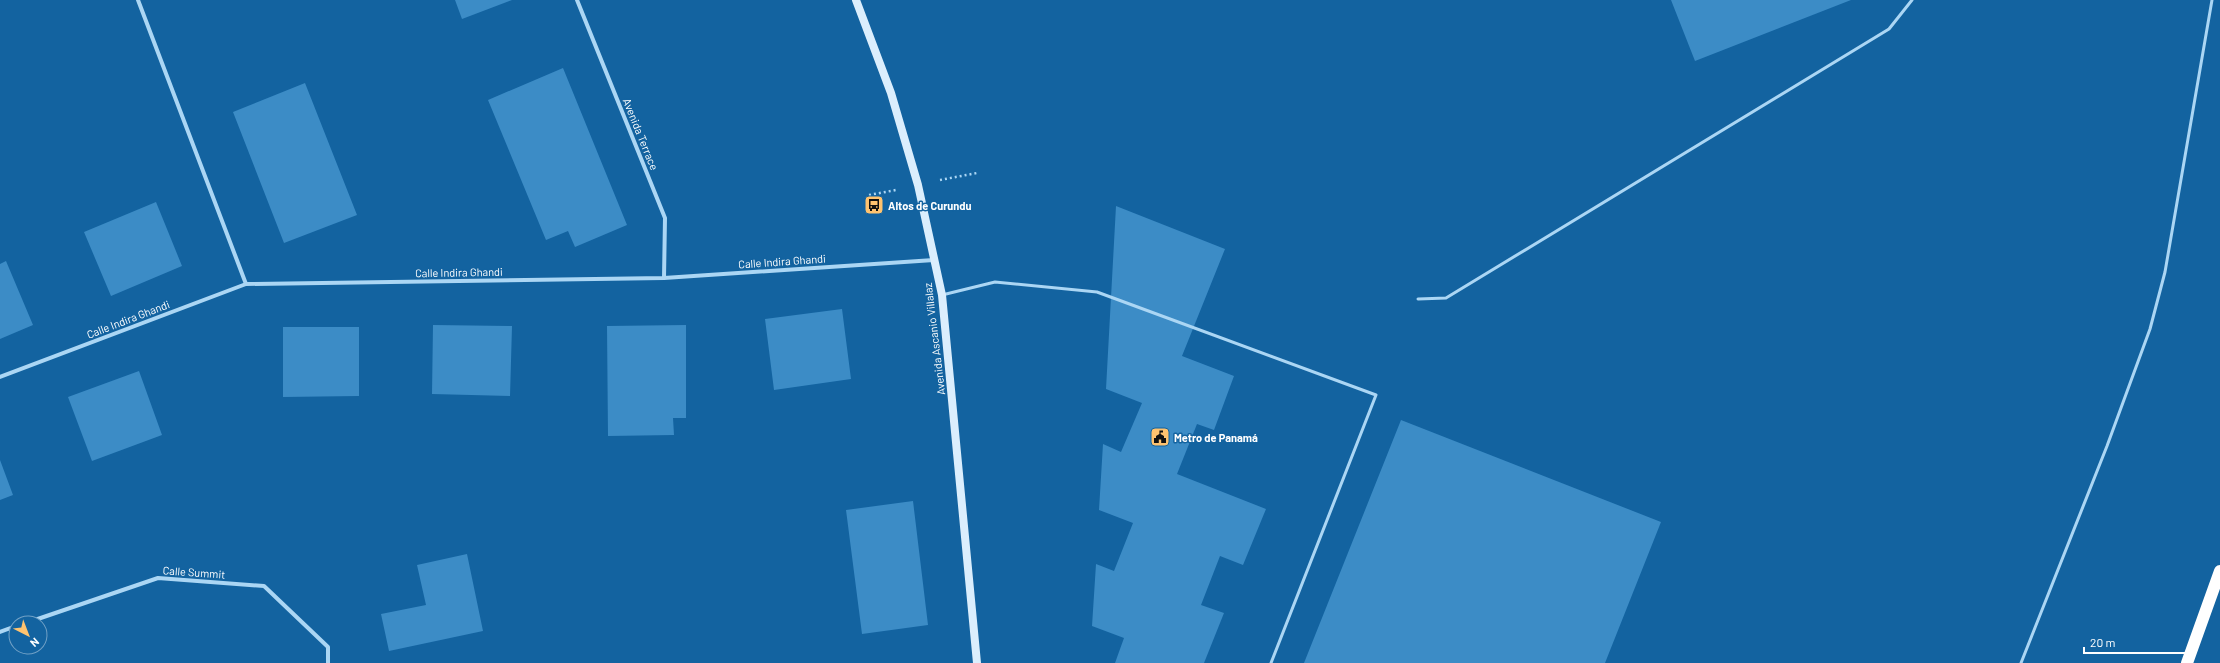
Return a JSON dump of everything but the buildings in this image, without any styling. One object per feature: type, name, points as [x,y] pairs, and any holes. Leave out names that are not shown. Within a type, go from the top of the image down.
[{"type":"highway","points":[[2187,663],[2220,571]]},
{"type":"main road","name":"Avenida Ascanio Villalaz","points":[[856,0],[891,92],[918,185],[942,295],[977,663]]},
{"type":"street","points":[[138,0],[246,284]]},
{"type":"street","name":"Avenida Terrace","points":[[577,0],[665,218],[664,278]]},
{"type":"street","name":"Calle Indira Ghandi","points":[[0,377],[246,284],[664,278],[934,260]]},
{"type":"street","name":"Calle Summit","points":[[48,616],[158,578],[264,586],[328,646],[328,663]]},
{"type":"lane","points":[[1418,299],[1446,298],[1890,30],[1912,0]]},
{"type":"lane","points":[[2021,663],[2107,446],[2150,329],[2165,272],[2212,0]]},
{"type":"lane","points":[[942,295],[995,282],[1097,292],[1376,394],[1271,663]]},
{"type":"place","name":"Altos de Curundu","points":[[874,205]]},
{"type":"place","name":"Metro de Panamá","points":[[1160,437]]}]
